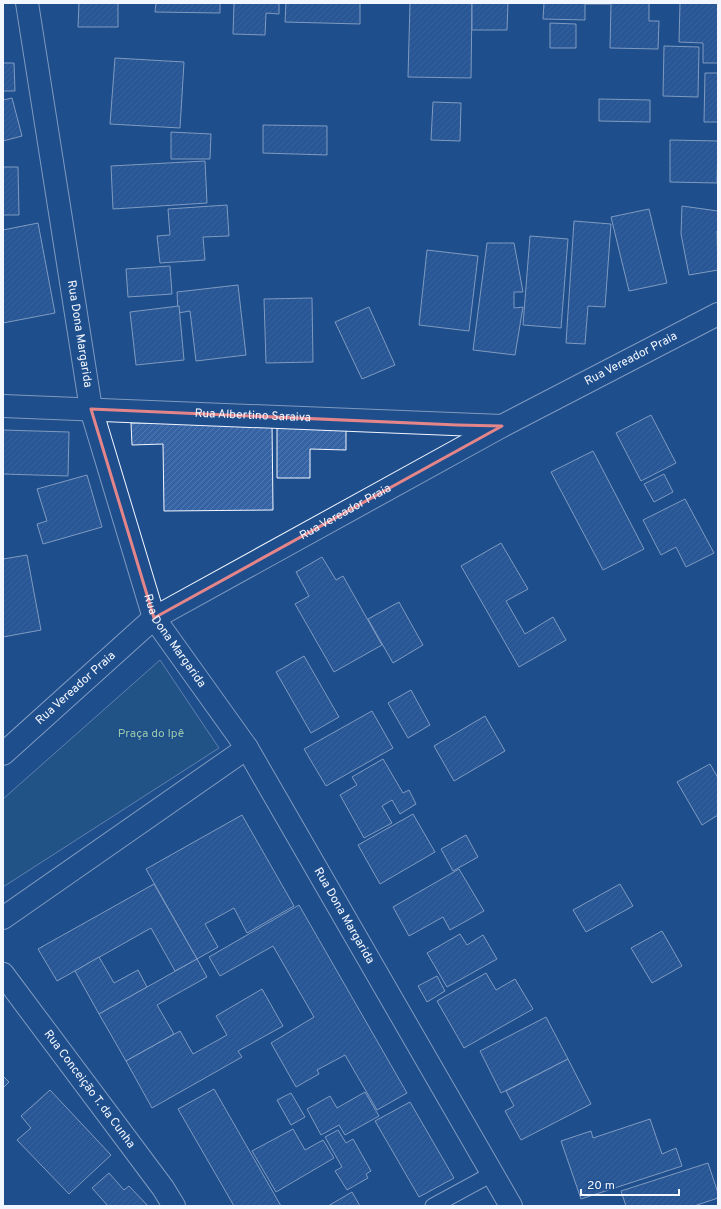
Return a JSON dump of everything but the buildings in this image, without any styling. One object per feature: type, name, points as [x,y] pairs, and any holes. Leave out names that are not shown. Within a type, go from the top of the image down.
[{"type":"street","name":"Rua Dona Margarida","points":[[27,3],[91,409],[154,618],[247,748],[511,1206]]},
{"type":"street","name":"Rua Vereador Praia","points":[[3,754],[154,618],[502,426],[718,314]]},
{"type":"street","name":"Rua Albertino Saraiva","points":[[3,406],[502,426]]},
{"type":"street","points":[[3,918],[247,748]]},
{"type":"street","name":"Rua Conceição T. da Cunha","points":[[3,974],[174,1206]]},
{"type":"lane","points":[[433,1206],[492,1174]]},
{"type":"highlighted area","points":[[91,409],[457,425],[502,426],[154,618]]},
{"type":"green space","name":"Praça do Ipê","points":[[160,660],[219,748],[3,887],[3,799]]}]
